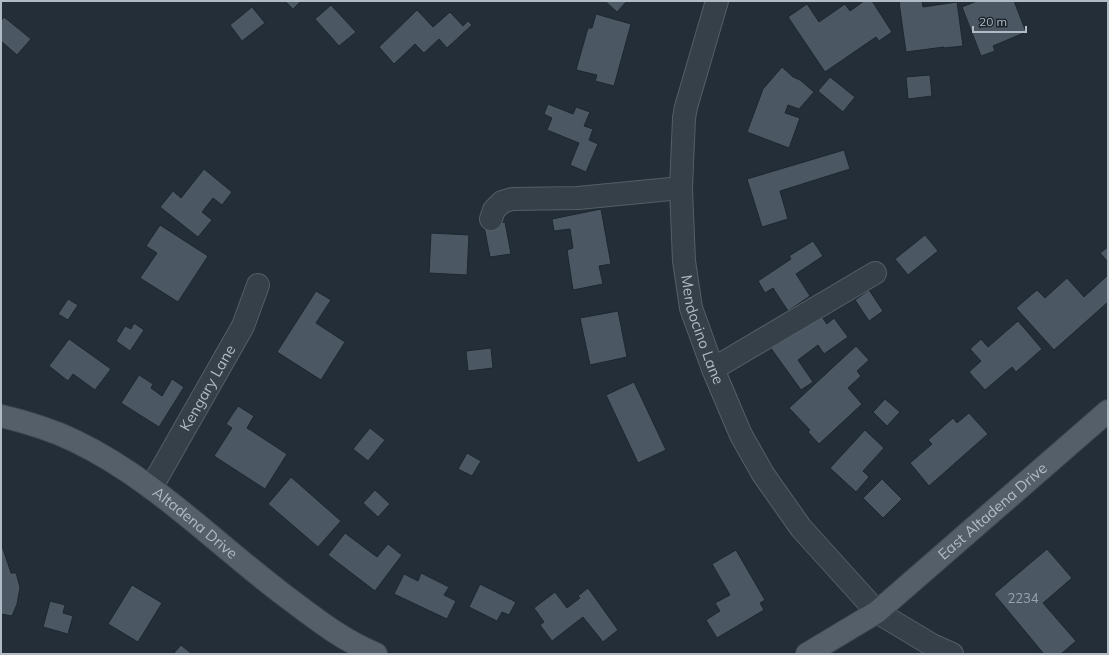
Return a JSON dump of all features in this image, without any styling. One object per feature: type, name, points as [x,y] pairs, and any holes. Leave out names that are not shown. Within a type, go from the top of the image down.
[{"type":"main road","name":"East Altadena Drive","points":[[877,612],[1108,411]]},
{"type":"main road","name":"Altadena Drive","points":[[1,416],[38,426],[75,441],[105,458],[151,488],[269,584],[323,624],[376,654]]},
{"type":"main road","points":[[807,654],[877,612]]},
{"type":"street","name":"Mendocino Lane","points":[[717,1],[684,118],[681,188],[684,261],[691,308],[713,369],[741,435],[763,474],[801,528],[877,612],[932,645],[952,654]]},
{"type":"street","points":[[491,219],[494,210],[502,202],[512,199],[578,198],[681,188]]},
{"type":"street","points":[[713,369],[875,273]]},
{"type":"street","name":"Kengary Lane","points":[[151,488],[243,326],[258,285]]},
{"type":"building","points":[[285,1],[301,1],[293,9]]},
{"type":"building","points":[[605,1],[627,1],[617,12]]},
{"type":"building","points":[[864,1],[872,1],[892,32],[879,41],[876,37],[825,72],[788,17],[807,4],[819,22],[845,4],[850,11]]},
{"type":"building","points":[[922,1],[923,7],[957,2],[963,46],[906,52],[899,2]]},
{"type":"building","points":[[977,1],[1014,1],[1026,32],[993,46],[995,51],[981,56],[962,7]]},
{"type":"building","points":[[331,5],[356,32],[339,46],[315,19]]},
{"type":"building","points":[[252,7],[265,23],[242,41],[230,25]]},
{"type":"building","points":[[417,10],[433,27],[450,12],[463,26],[468,21],[472,25],[447,48],[439,39],[424,53],[415,44],[394,64],[379,47]]},
{"type":"building","points":[[596,14],[631,24],[614,86],[595,81],[597,75],[576,70],[588,28],[592,28]]},
{"type":"building","points":[[4,17],[31,39],[17,55],[1,41],[1,21]]},
{"type":"building","points":[[782,67],[814,92],[799,109],[788,105],[785,113],[800,118],[789,148],[747,132],[763,89]]},
{"type":"building","points":[[930,75],[932,96],[908,99],[906,77]]},
{"type":"building","points":[[830,77],[855,97],[843,112],[818,91]]},
{"type":"building","points":[[548,104],[573,114],[576,107],[590,112],[584,126],[593,129],[589,140],[598,144],[586,172],[570,165],[579,143],[547,130],[552,118],[544,114]]},
{"type":"building","points":[[844,150],[850,169],[780,191],[788,219],[762,227],[747,179]]},
{"type":"building","points":[[204,169],[232,192],[222,205],[213,198],[202,212],[212,220],[198,237],[160,207],[173,191],[181,198]]},
{"type":"building","points":[[601,209],[611,264],[599,266],[603,284],[573,290],[567,250],[573,248],[570,229],[554,231],[552,219]]},
{"type":"building","points":[[505,222],[511,254],[490,257],[484,226]]},
{"type":"building","points":[[160,225],[208,256],[178,302],[140,278],[157,253],[146,246]]},
{"type":"building","points":[[431,233],[469,235],[467,275],[429,273]]},
{"type":"building","points":[[925,235],[938,251],[908,275],[895,259]]},
{"type":"building","points":[[813,241],[823,256],[796,274],[810,296],[788,311],[773,288],[765,293],[758,281],[791,259],[789,256]]},
{"type":"building","points":[[1108,247],[1108,262],[1100,253]]},
{"type":"building","points":[[1108,275],[1108,302],[1054,350],[1016,308],[1037,290],[1045,298],[1067,278],[1084,297]]},
{"type":"building","points":[[869,290],[883,311],[869,321],[855,300]]},
{"type":"building","points":[[316,291],[331,300],[316,323],[345,342],[321,380],[277,352]]},
{"type":"building","points":[[68,299],[78,305],[68,320],[58,314]]},
{"type":"building","points":[[618,311],[627,357],[590,365],[580,318]]},
{"type":"building","points":[[819,313],[827,324],[834,318],[848,337],[824,354],[818,345],[798,360],[813,382],[801,390],[770,347]]},
{"type":"building","points":[[1018,321],[1042,349],[1016,372],[1012,367],[985,390],[969,372],[981,361],[970,349],[981,339],[988,347]]},
{"type":"building","points":[[134,323],[144,330],[130,351],[116,341],[125,326],[131,329]]},
{"type":"building","points":[[69,339],[111,369],[95,390],[73,374],[68,381],[49,366]]},
{"type":"building","points":[[856,346],[869,360],[857,371],[861,376],[848,388],[862,404],[819,444],[808,432],[810,430],[789,408]]},
{"type":"building","points":[[491,348],[493,368],[468,371],[466,351]]},
{"type":"building","points":[[139,375],[153,384],[151,388],[162,396],[172,379],[184,387],[159,427],[121,403]]},
{"type":"building","points":[[634,382],[666,450],[638,463],[606,395]]},
{"type":"building","points":[[885,399],[900,412],[887,426],[873,412]]},
{"type":"building","points":[[238,406],[254,416],[247,428],[287,454],[265,489],[214,456],[232,428],[226,424]]},
{"type":"building","points":[[969,413],[988,434],[929,486],[910,463],[932,444],[928,440],[953,418],[957,423]]},
{"type":"building","points":[[370,428],[385,440],[368,461],[353,449]]},
{"type":"building","points":[[865,430],[884,448],[863,471],[869,477],[856,492],[830,468]]},
{"type":"building","points":[[467,453],[481,461],[472,476],[458,469]]},
{"type":"building","points":[[291,477],[341,521],[318,547],[268,504]]},
{"type":"building","points":[[882,479],[902,499],[883,518],[863,498]]},
{"type":"building","points":[[375,490],[390,504],[378,517],[363,503]]},
{"type":"building","points":[[345,533],[377,557],[388,544],[402,555],[375,591],[328,555]]},
{"type":"building","points":[[1,543],[11,573],[16,573],[20,587],[17,604],[12,616],[1,614]]},
{"type":"building","points":[[1047,549],[1072,578],[1043,603],[1076,641],[1061,654],[1044,654],[994,594]]},
{"type":"building","points":[[736,550],[765,600],[760,603],[764,610],[717,638],[706,620],[720,611],[715,603],[730,595],[712,564]]},
{"type":"building","points":[[421,573],[449,587],[444,595],[456,601],[447,619],[394,594],[404,574],[418,581]]},
{"type":"building","points":[[480,584],[516,602],[509,615],[502,612],[497,621],[469,607]]},
{"type":"building","points":[[132,585],[162,603],[138,642],[108,624]]},
{"type":"building","points":[[588,588],[618,630],[603,642],[583,617],[552,641],[540,625],[544,622],[534,608],[555,592],[567,608],[580,598],[578,596]]},
{"type":"building","points":[[50,601],[65,605],[63,613],[73,616],[68,634],[43,627]]},
{"type":"building","points":[[181,645],[192,654],[173,654]]}]
